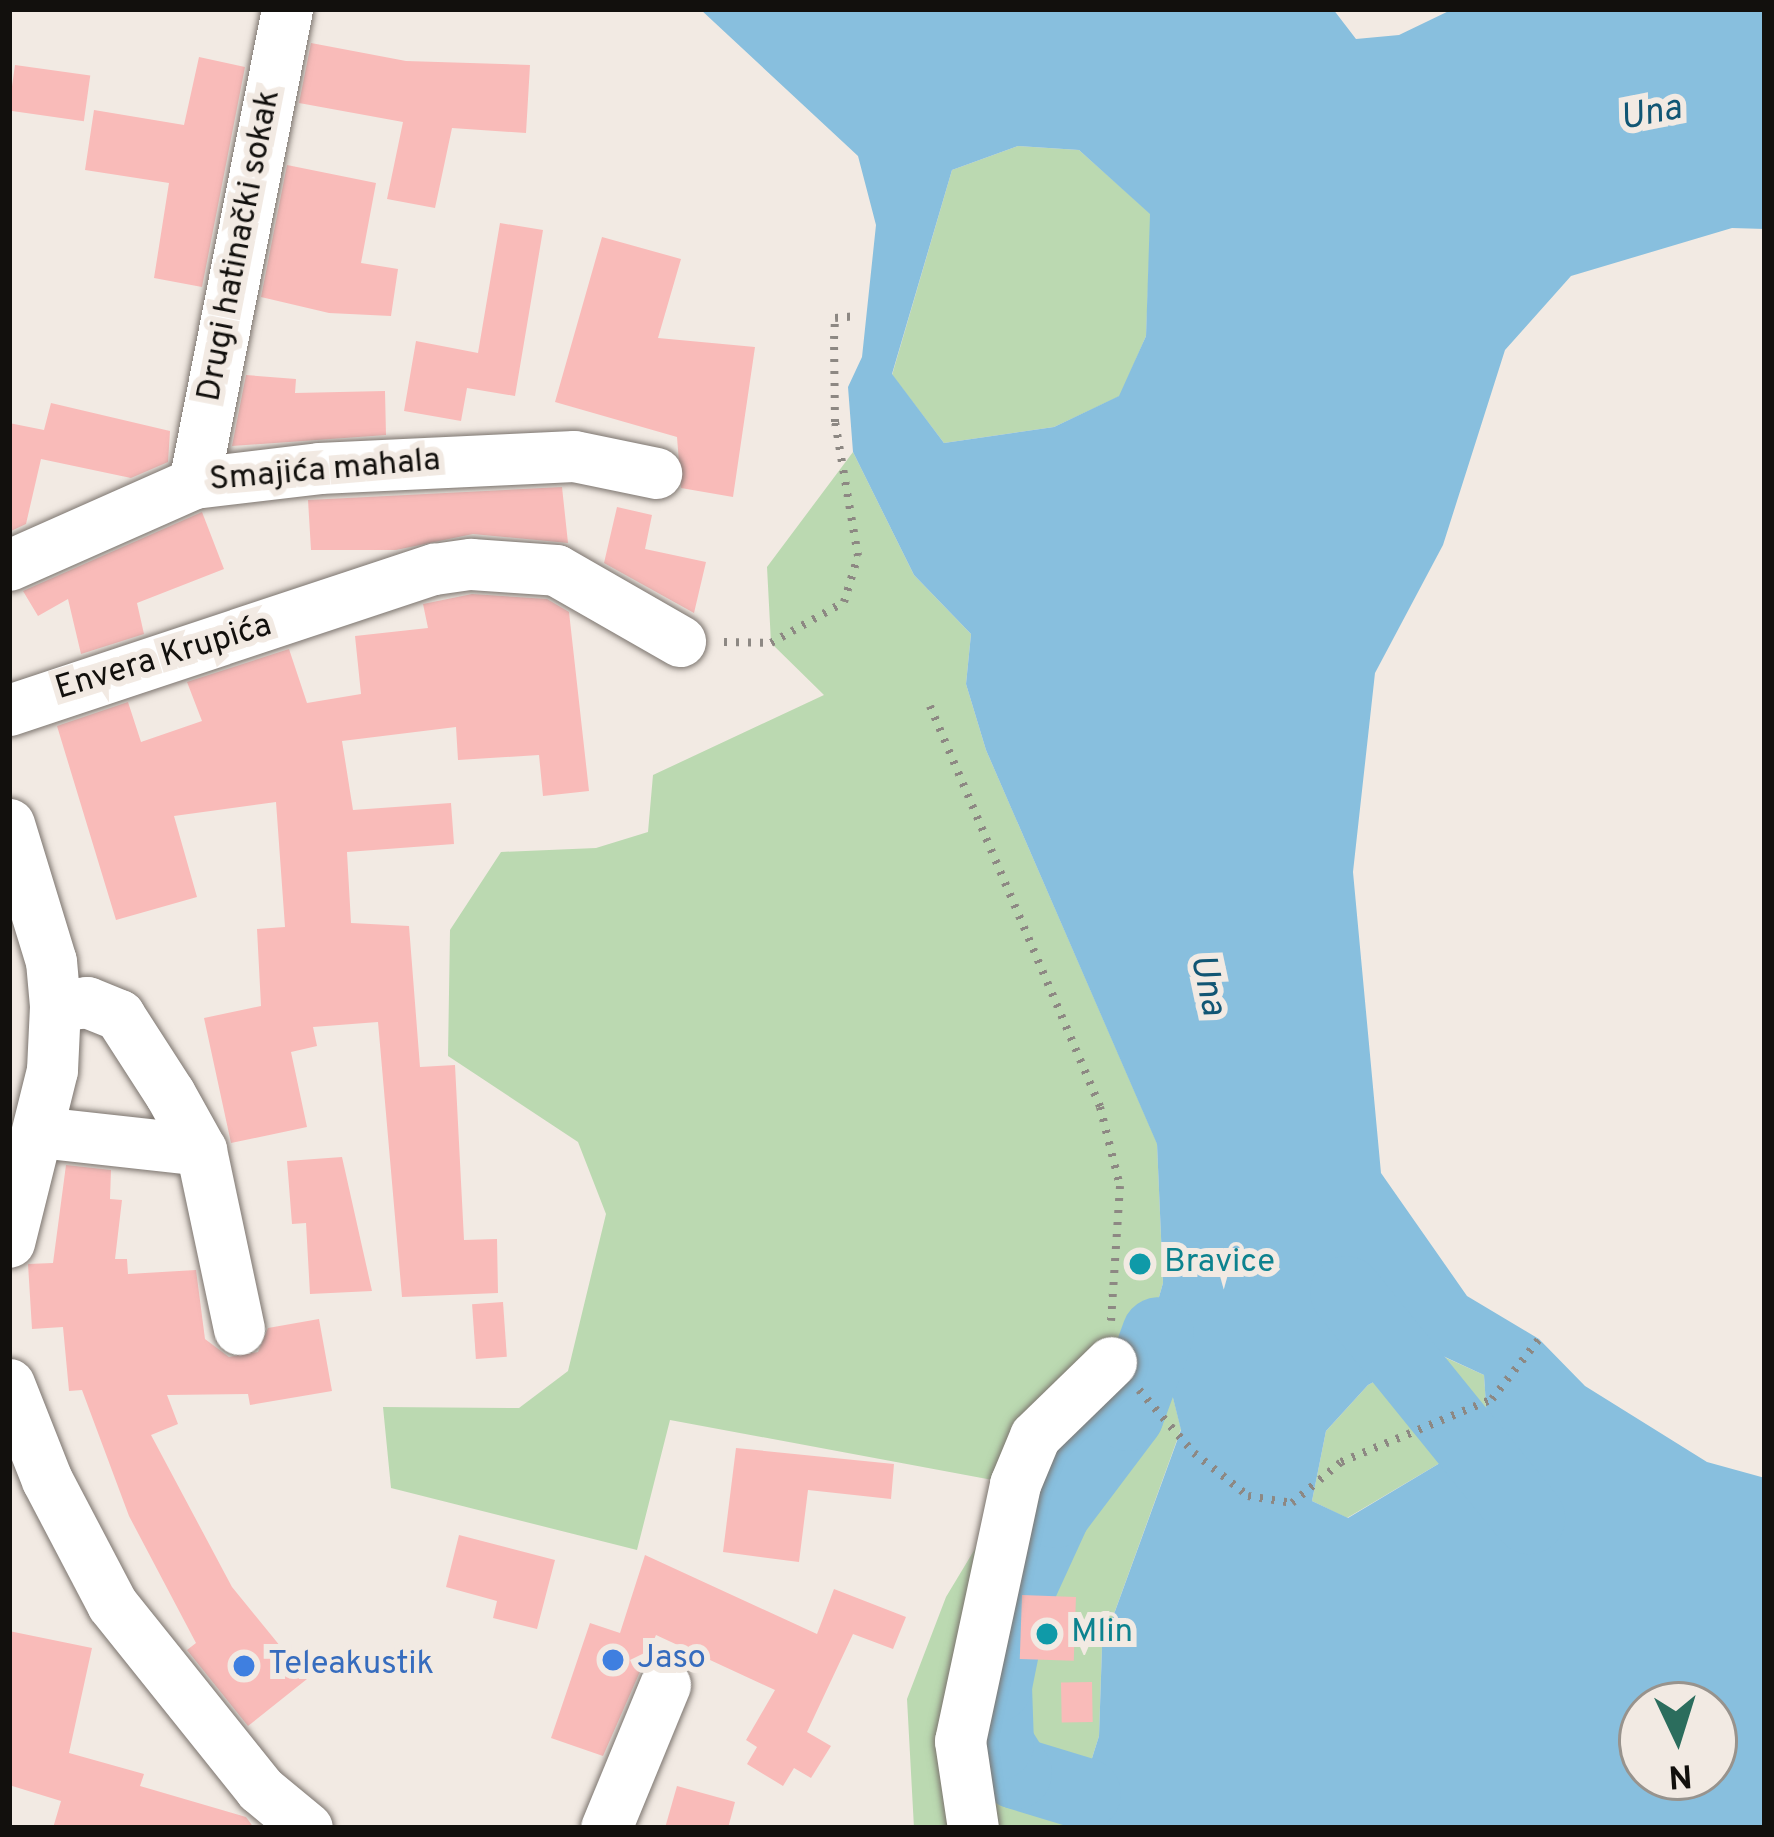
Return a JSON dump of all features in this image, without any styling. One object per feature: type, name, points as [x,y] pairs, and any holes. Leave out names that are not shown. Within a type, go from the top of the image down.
[{"type":"street","name":"Drugi hatinački sokak","points":[[194,483],[287,9]]},
{"type":"street","name":"Smajića mahala","points":[[9,565],[194,483],[319,467],[574,456],[656,473]]},
{"type":"street","name":"Envera Krupića","points":[[9,710],[434,569],[520,563],[556,570],[680,641]]},
{"type":"street","points":[[9,824],[51,961],[55,1006],[39,1132],[9,1242]]},
{"type":"street","points":[[55,1006],[87,1002],[128,1023],[201,1150],[239,1329]]},
{"type":"street","points":[[39,1132],[201,1150]]},
{"type":"street","points":[[973,1828],[961,1742],[1015,1484],[1035,1436],[1112,1362]]},
{"type":"street","points":[[9,1384],[47,1480],[112,1604],[260,1789],[307,1828]]},
{"type":"street","points":[[606,1828],[665,1684]]},
{"type":"path","points":[[680,641],[771,644],[844,602],[858,556],[835,422],[835,318],[857,316]]},
{"type":"path","points":[[930,706],[1100,1107],[1120,1186],[1112,1362],[1210,1467],[1267,1504],[1292,1503],[1341,1462],[1492,1399],[1538,1339]]},
{"type":"green space","points":[[1018,146],[1079,150],[1151,214],[1146,336],[1120,396],[1054,427],[944,443],[892,375],[952,170]]},
{"type":"green space","points":[[853,452],[914,575],[971,634],[966,684],[986,750],[1157,1143],[1163,1283],[1153,1318],[1181,1429],[1102,1647],[1099,1736],[1070,1828],[914,1828],[907,1699],[946,1597],[1014,1484],[670,1420],[637,1550],[391,1488],[383,1407],[519,1408],[568,1371],[606,1214],[578,1142],[448,1056],[450,930],[501,852],[596,848],[648,832],[653,775],[824,695],[771,643],[767,567]]},
{"type":"green space","points":[[1431,1351],[1484,1375],[1487,1421],[1445,1460],[1347,1518],[1312,1501],[1326,1431],[1368,1385]]},
{"type":"water","points":[[700,9],[1333,9],[1356,39],[1399,35],[1453,9],[1765,9],[1765,229],[1732,228],[1571,276],[1505,350],[1443,545],[1375,673],[1353,872],[1381,1173],[1467,1296],[1539,1339],[1585,1386],[1707,1462],[1765,1478],[1765,1828],[1070,1828],[1099,1736],[1102,1647],[1181,1430],[1153,1318],[1163,1283],[1157,1144],[986,750],[966,684],[971,634],[914,575],[853,452],[848,387],[862,357],[876,225],[858,156]],"holes":[[[1018,146],[1079,150],[1150,214],[1146,336],[1119,396],[1054,427],[944,443],[892,374],[952,170]],[[1432,1351],[1484,1375],[1487,1421],[1445,1460],[1348,1518],[1312,1501],[1326,1431],[1368,1385]]]},
{"type":"building","points":[[311,43],[406,61],[530,65],[526,133],[452,128],[435,208],[387,199],[403,122],[299,103]]},
{"type":"building","points":[[199,57],[245,67],[202,287],[154,278],[169,183],[85,170],[94,110],[184,125]]},
{"type":"building","points":[[15,65],[90,76],[84,121],[9,111]]},
{"type":"building","points":[[287,165],[376,183],[361,263],[398,269],[391,316],[329,313],[261,297]]},
{"type":"building","points":[[500,223],[543,230],[515,396],[467,388],[461,421],[404,411],[416,341],[478,353]]},
{"type":"building","points":[[602,237],[681,259],[658,338],[755,347],[733,497],[681,488],[677,437],[555,402]]},
{"type":"building","points":[[246,375],[296,379],[295,393],[385,391],[386,435],[232,446]]},
{"type":"building","points":[[51,403],[170,431],[168,462],[131,478],[41,459],[26,524],[9,532],[9,423],[44,430]]},
{"type":"building","points":[[562,487],[568,543],[473,534],[396,550],[311,550],[308,500]]},
{"type":"building","points":[[617,507],[652,515],[645,549],[706,562],[694,613],[604,563]]},
{"type":"building","points":[[202,512],[224,569],[137,603],[144,634],[81,654],[68,599],[38,616],[23,591]]},
{"type":"building","points":[[472,594],[547,599],[569,612],[589,791],[543,796],[539,755],[458,760],[456,727],[342,741],[353,810],[451,803],[454,844],[347,852],[351,923],[409,926],[420,1067],[455,1065],[464,1240],[497,1239],[498,1293],[402,1297],[378,1022],[313,1027],[317,1046],[291,1052],[307,1127],[231,1143],[204,1018],[261,1006],[257,929],[285,927],[276,802],[174,816],[197,897],[116,920],[57,726],[128,702],[141,742],[202,721],[187,682],[289,649],[307,703],[361,694],[355,636],[428,628],[423,604]]},
{"type":"building","points":[[342,1157],[372,1291],[310,1294],[306,1223],[292,1224],[287,1161]]},
{"type":"building","points":[[66,1165],[111,1170],[110,1199],[122,1200],[115,1259],[127,1259],[128,1274],[196,1270],[205,1339],[229,1357],[258,1352],[268,1328],[319,1319],[332,1391],[250,1405],[248,1394],[167,1395],[178,1424],[151,1435],[232,1587],[307,1679],[248,1726],[187,1650],[196,1643],[129,1516],[82,1390],[69,1391],[63,1327],[32,1329],[28,1264],[53,1263]]},
{"type":"building","points":[[503,1302],[507,1357],[476,1359],[472,1304]]},
{"type":"building","points":[[736,1448],[894,1464],[891,1499],[808,1490],[799,1562],[723,1552]]},
{"type":"building","points":[[459,1535],[555,1560],[537,1629],[493,1618],[497,1601],[446,1587]]},
{"type":"building","points":[[645,1555],[817,1634],[834,1589],[906,1617],[893,1649],[853,1634],[807,1732],[831,1746],[811,1778],[794,1768],[783,1786],[747,1764],[757,1747],[746,1740],[775,1690],[656,1635],[603,1756],[551,1738],[590,1623],[620,1633]]},
{"type":"building","name":"Mlin","points":[[1022,1595],[1076,1597],[1074,1661],[1020,1659]]},
{"type":"building","points":[[9,1631],[92,1648],[69,1753],[144,1774],[140,1786],[246,1817],[254,1828],[53,1828],[61,1801],[9,1785]]},
{"type":"building","points":[[1092,1682],[1093,1722],[1062,1723],[1061,1683]]},
{"type":"building","points":[[677,1786],[735,1802],[728,1828],[665,1828]]},
{"type":"waterway","name":"Una","points":[[1346,1292],[1529,1518]]},
{"type":"waterway","points":[[1085,1794],[1016,1773],[998,1744],[996,1686],[1012,1606],[1055,1512],[1128,1415],[1158,1333]]},
{"type":"place","name":"Bravice","points":[[1140,1264]]},
{"type":"place","name":"Mlin","points":[[1047,1634]]},
{"type":"place","name":"Jaso","points":[[613,1660]]},
{"type":"place","name":"Teleakustik","points":[[244,1666]]}]
